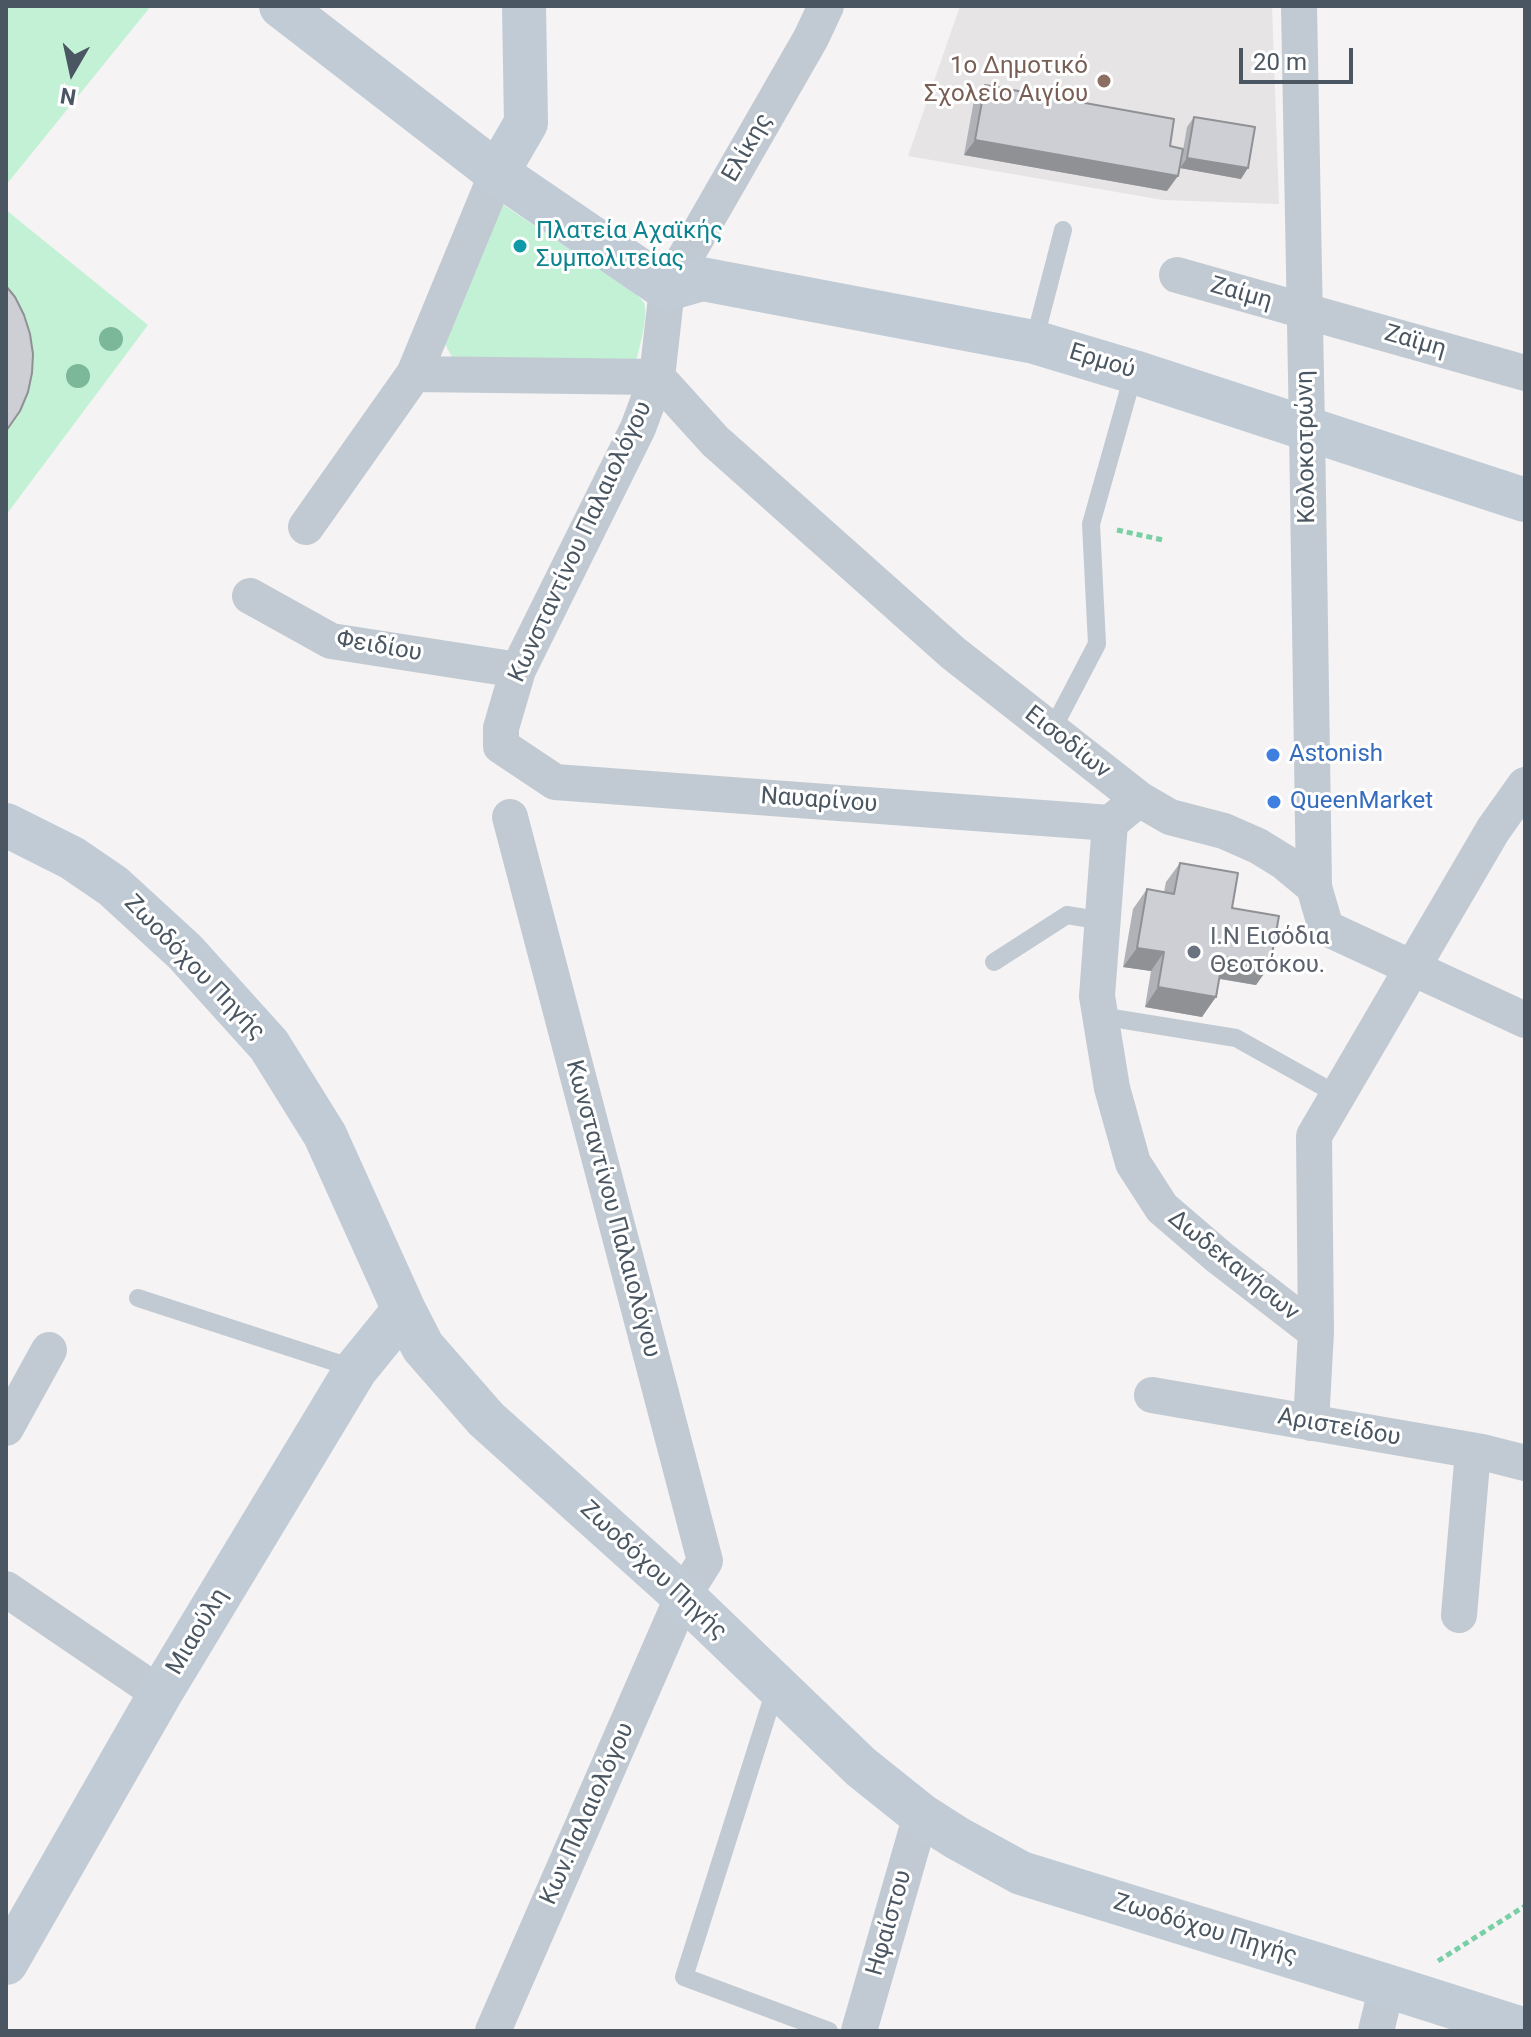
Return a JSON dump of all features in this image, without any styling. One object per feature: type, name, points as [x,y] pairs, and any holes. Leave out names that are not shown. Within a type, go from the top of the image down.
[{"type":"street","points":[[281,6],[497,173],[667,289]]},
{"type":"street","points":[[306,527],[414,374],[497,173],[526,123],[524,6]]},
{"type":"street","name":"Ελίκης","points":[[667,289],[811,38],[826,6]]},
{"type":"street","name":"Κολοκοτρώνη","points":[[1299,6],[1314,887]]},
{"type":"street","name":"Ζαίμη","points":[[1177,275],[1305,312]]},
{"type":"street","name":"Ερμού","points":[[667,289],[702,279],[1034,342],[1525,500]]},
{"type":"street","name":"Κωνσταντίνου Παλαιολόγου","points":[[501,746],[501,728],[518,670],[638,428],[657,377],[667,289]]},
{"type":"street","name":"Ζαϊμη","points":[[1305,312],[1525,373]]},
{"type":"street","points":[[414,374],[657,377]]},
{"type":"street","name":"Εισοδίων","points":[[657,377],[727,452],[953,653],[1139,799],[1170,817],[1224,831],[1258,846],[1284,862],[1314,887]]},
{"type":"street","name":"Φειδίου","points":[[250,596],[331,641],[518,670]]},
{"type":"street","name":"Ναυαρίνου","points":[[501,746],[555,782],[1110,823]]},
{"type":"street","points":[[1311,1423],[1316,1332],[1314,1136],[1493,830],[1525,785]]},
{"type":"street","points":[[1110,823],[1139,799]]},
{"type":"street","name":"Κωνσταντίνου Παλαιολόγου","points":[[510,817],[705,1561],[683,1596]]},
{"type":"street","name":"Δωδεκανήσων","points":[[1110,823],[1097,996],[1112,1088],[1133,1163],[1162,1208],[1219,1257],[1316,1332]]},
{"type":"street","name":"Ζωοδόχου Πηγής","points":[[6,825],[72,858],[113,886],[185,952],[269,1045],[325,1135],[423,1347],[486,1419],[683,1596],[861,1767],[921,1815],[1021,1873],[1525,2030]]},
{"type":"street","points":[[1314,887],[1326,928],[1525,1020]]},
{"type":"street","name":"Μιαούλη","points":[[6,1963],[160,1694],[356,1369],[404,1310]]},
{"type":"street","points":[[6,1428],[49,1350]]},
{"type":"street","name":"Αριστείδου","points":[[1152,1395],[1473,1451],[1525,1463]]},
{"type":"street","points":[[1459,1615],[1473,1451]]},
{"type":"street","points":[[6,1589],[160,1694]]},
{"type":"street","name":"Κων.Παλαιολόγου","points":[[493,2031],[683,1596]]},
{"type":"street","name":"Ηφαίστου","points":[[859,2031],[921,1815]]},
{"type":"street","points":[[1376,2031],[1387,1986]]},
{"type":"lane","points":[[1034,342],[1063,230]]},
{"type":"lane","points":[[1052,730],[1097,644],[1091,524],[1134,372]]},
{"type":"lane","points":[[994,962],[1067,915],[1103,921]]},
{"type":"lane","points":[[1100,1016],[1236,1038],[1338,1095]]},
{"type":"lane","points":[[138,1298],[356,1369]]},
{"type":"lane","points":[[776,1687],[684,1977],[829,2031]]},
{"type":"path","points":[[1091,524],[1163,540]]},
{"type":"path","points":[[1387,1986],[1433,1964],[1525,1906]]},
{"type":"shaded area","name":"1o Δημοτικό Σχολείο Αιγίου","points":[[960,6],[1272,6],[1279,204],[1163,200],[908,156]]},
{"type":"green space","points":[[6,6],[151,6],[6,185]]},
{"type":"green space","name":"Πλατεία Αχαϊκής Συμπολιτείας","points":[[493,198],[641,299],[645,315],[636,362],[452,357],[445,344]]},
{"type":"green space","points":[[6,210],[148,325],[6,515]]},
{"type":"building","points":[[985,85],[1174,119],[1170,146],[1183,149],[1178,176],[975,140]]},
{"type":"building","points":[[1194,117],[1255,127],[1248,168],[1187,158]]},
{"type":"building","points":[[6,286],[24,315],[33,354],[28,392],[6,431]]},
{"type":"building","name":"Ι.Ν Εισόδια Θεοτόκου.","points":[[1180,863],[1238,873],[1232,908],[1279,916],[1270,965],[1223,957],[1216,997],[1158,987],[1164,952],[1137,948],[1147,889],[1174,894]]},
{"type":"place","name":"1o Δημοτικό Σχολείο Αιγίου","points":[[1104,81]]},
{"type":"place","name":"Πλατεία Αχαϊκής Συμπολιτείας","points":[[520,246]]},
{"type":"place","name":"Astonish","points":[[1273,755]]},
{"type":"place","name":"QueenMarket","points":[[1274,802]]},
{"type":"place","name":"Ι.Ν Εισόδια Θεοτόκου.","points":[[1194,952]]}]
